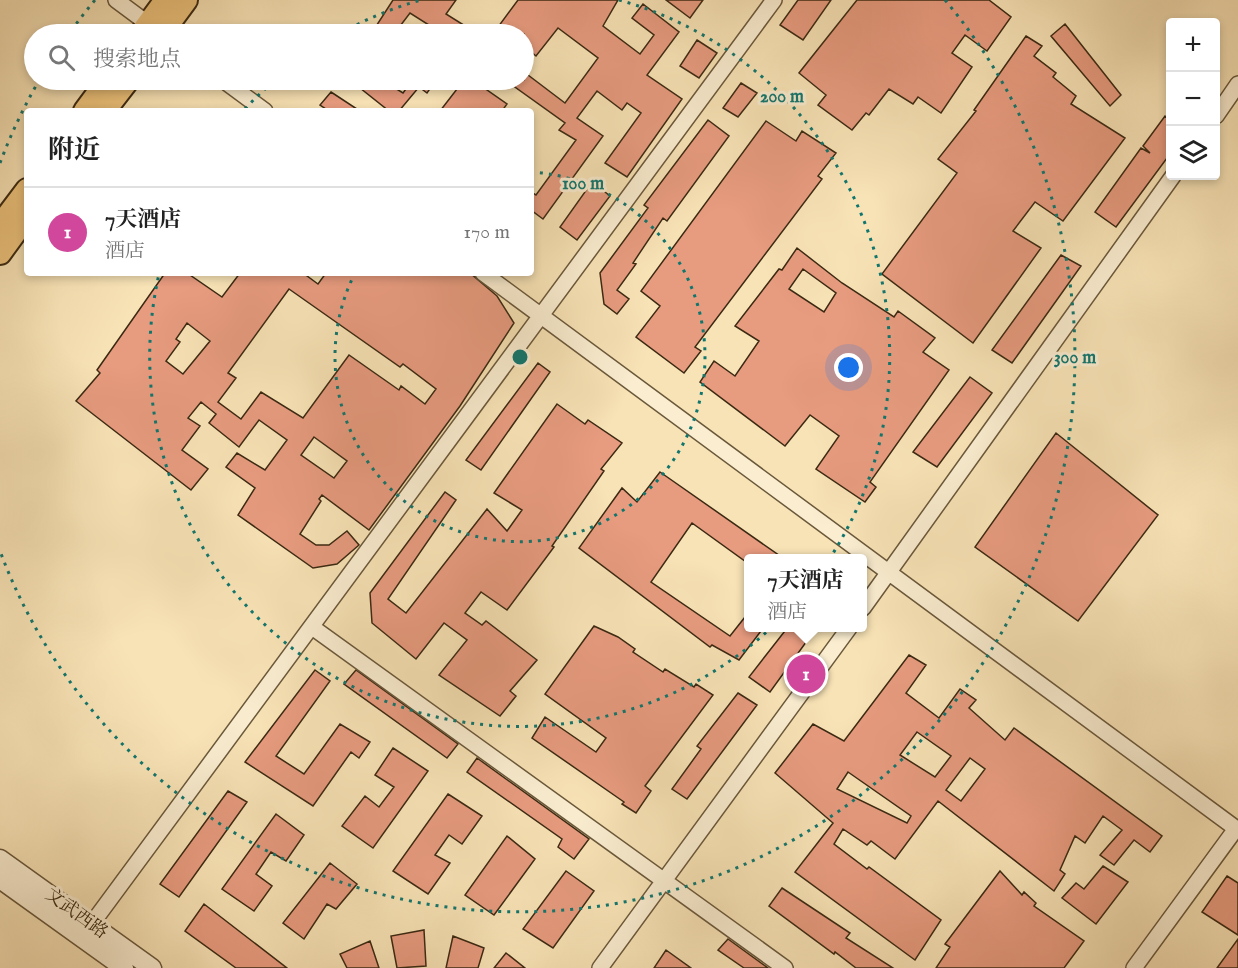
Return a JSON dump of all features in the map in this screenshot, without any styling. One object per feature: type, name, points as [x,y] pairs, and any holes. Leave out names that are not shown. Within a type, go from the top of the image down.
[{"type":"main road","points":[[158,24],[166,0]]},
{"type":"main road","points":[[163,24],[186,0]]},
{"type":"main road","points":[[87,108],[101,90]]},
{"type":"main road","points":[[106,108],[120,90]]},
{"type":"main road","points":[[0,226],[24,194]]},
{"type":"main road","points":[[0,253],[24,220]]},
{"type":"street","points":[[116,0],[145,24]]},
{"type":"street","points":[[86,932],[774,0]]},
{"type":"street","points":[[1220,109],[1238,84]]},
{"type":"street","points":[[237,90],[261,108]]},
{"type":"street","points":[[867,602],[1170,180]]},
{"type":"street","points":[[487,276],[862,554]]},
{"type":"street","points":[[867,557],[1236,830],[1134,968]]},
{"type":"street","points":[[312,627],[785,968]]},
{"type":"street","points":[[600,968],[845,632]]},
{"type":"street","name":"文武西路","points":[[0,859],[86,932],[124,968]]},
{"type":"street","name":"文武西路","points":[[0,879],[86,932],[152,968]]},
{"type":"building","points":[[393,0],[456,0],[446,14],[462,24],[427,24],[410,13],[402,24],[377,24]]},
{"type":"building","points":[[518,0],[618,0],[603,26],[640,54],[654,35],[632,18],[643,4],[679,32],[647,75],[682,99],[627,177],[605,163],[641,113],[627,103],[622,110],[597,91],[577,118],[603,136],[543,219],[534,212],[534,194],[536,195],[576,140],[559,130],[565,123],[519,90],[534,90],[534,80],[565,103],[598,58],[558,28],[536,56],[534,54],[534,24],[500,24]]},
{"type":"building","points":[[666,0],[703,0],[690,18]]},
{"type":"building","points":[[798,0],[831,0],[803,40],[780,25]]},
{"type":"building","points":[[857,0],[989,0],[1011,17],[987,51],[965,35],[952,53],[972,67],[941,113],[918,97],[913,104],[889,89],[869,115],[866,113],[852,130],[818,105],[826,95],[799,73]]},
{"type":"building","points":[[1065,24],[1121,95],[1110,106],[1051,36]]},
{"type":"building","points":[[1026,36],[1042,46],[1034,56],[1056,73],[1053,77],[1076,96],[1071,104],[1125,138],[1063,221],[1035,202],[1013,231],[1041,248],[973,343],[882,274],[957,173],[938,159],[976,111],[974,110]]},
{"type":"building","points":[[697,40],[717,53],[699,78],[680,66]]},
{"type":"building","points":[[741,83],[757,93],[738,117],[723,108]]},
{"type":"building","points":[[363,90],[398,90],[403,93],[405,90],[416,90],[402,108],[385,108]]},
{"type":"building","points":[[456,90],[487,90],[507,104],[504,108],[442,108]]},
{"type":"building","points":[[331,92],[355,108],[324,108],[320,105]]},
{"type":"building","points":[[1165,116],[1166,159],[1116,227],[1095,212],[1141,148],[1150,153],[1143,146]]},
{"type":"building","points":[[708,120],[729,136],[667,221],[663,218],[633,263],[636,264],[617,290],[629,299],[617,314],[604,304],[600,273],[648,208],[644,205]]},
{"type":"building","points":[[766,121],[796,141],[802,131],[836,153],[818,176],[822,179],[695,347],[701,351],[684,373],[636,337],[660,306],[641,291]]},
{"type":"building","points":[[592,182],[610,196],[577,240],[560,227]]},
{"type":"building","points":[[797,248],[842,283],[894,317],[898,311],[935,338],[923,352],[949,370],[870,482],[876,487],[865,502],[816,469],[839,436],[810,415],[785,446],[700,382],[714,361],[735,376],[759,341],[735,326],[779,269],[782,270]],"holes":[[[803,269],[836,293],[824,312],[789,289]]]},
{"type":"building","points":[[1061,255],[1081,266],[1012,363],[992,350]]},
{"type":"building","points":[[163,276],[191,276],[222,297],[238,276],[307,276],[318,284],[324,276],[474,276],[497,296],[514,323],[460,406],[369,530],[322,495],[319,499],[321,501],[300,534],[316,545],[329,545],[347,531],[359,545],[337,564],[313,568],[238,515],[255,488],[226,467],[237,453],[265,470],[287,440],[259,420],[239,447],[209,423],[216,414],[201,402],[188,418],[200,426],[182,450],[208,469],[191,490],[76,401],[100,373],[97,370]],"holes":[[[289,289],[400,367],[403,364],[436,389],[425,404],[401,386],[399,390],[349,355],[303,418],[261,392],[241,419],[218,402],[236,378],[228,373]],[[187,323],[210,341],[183,374],[166,361],[180,342],[176,339]],[[314,437],[347,461],[334,478],[301,455]]]},
{"type":"building","points":[[538,363],[550,372],[481,470],[466,460]]},
{"type":"building","points":[[970,377],[992,393],[937,467],[913,452]]},
{"type":"building","points":[[557,404],[585,424],[588,420],[622,443],[601,469],[604,471],[552,546],[554,547],[507,610],[481,592],[465,613],[482,625],[486,621],[537,660],[510,691],[516,696],[500,716],[439,675],[467,640],[444,623],[416,659],[372,623],[370,593],[445,492],[456,500],[388,599],[406,613],[487,509],[507,531],[522,510],[494,493]]},
{"type":"building","points":[[1056,433],[1158,515],[1078,621],[975,547]]},
{"type":"building","points":[[660,472],[777,554],[744,554],[744,560],[692,523],[651,582],[730,636],[744,618],[744,632],[760,632],[739,660],[712,645],[710,647],[579,548],[622,488],[637,502]]},
{"type":"building","points":[[594,626],[618,637],[635,649],[633,652],[663,672],[665,669],[694,687],[696,684],[713,695],[645,786],[651,791],[636,813],[622,804],[624,802],[532,738],[545,717],[596,752],[606,738],[545,694]]},
{"type":"building","points":[[784,632],[813,632],[770,692],[749,677]]},
{"type":"building","points":[[909,655],[926,665],[906,693],[939,718],[960,689],[976,700],[969,708],[1005,740],[1014,728],[1162,836],[1150,852],[1134,840],[1114,865],[1100,855],[1122,830],[1103,816],[1085,843],[1075,836],[1060,870],[1065,874],[1054,891],[938,801],[895,859],[871,841],[867,845],[843,829],[834,844],[941,920],[915,960],[795,872],[833,823],[775,773],[813,724],[844,741]],"holes":[[[917,732],[951,756],[935,777],[900,755]],[[970,758],[985,769],[961,801],[946,790]],[[848,772],[911,816],[907,823],[837,789]]]},
{"type":"building","points":[[315,670],[330,681],[276,756],[304,774],[340,724],[370,742],[359,758],[351,752],[313,806],[245,762]]},
{"type":"building","points":[[356,670],[458,744],[447,758],[344,684]]},
{"type":"building","points":[[738,693],[757,705],[687,799],[672,789],[701,749],[697,746]]},
{"type":"building","points":[[393,748],[428,771],[373,848],[342,826],[365,796],[379,807],[394,787],[375,775]]},
{"type":"building","points":[[477,758],[589,839],[574,859],[558,847],[562,839],[467,772]]},
{"type":"building","points":[[228,791],[247,802],[179,897],[160,884]]},
{"type":"building","points":[[448,794],[482,816],[462,844],[449,835],[435,855],[450,863],[428,894],[393,871]]},
{"type":"building","points":[[276,814],[304,835],[286,861],[271,852],[256,874],[272,886],[254,911],[222,889]]},
{"type":"building","points":[[507,836],[535,859],[494,915],[465,895]]},
{"type":"building","points":[[330,863],[357,884],[336,909],[327,904],[304,939],[283,923]]},
{"type":"building","points":[[1103,866],[1128,882],[1096,924],[1062,898],[1076,883],[1084,889]]},
{"type":"building","points":[[566,871],[594,891],[553,948],[523,929]]},
{"type":"building","points":[[1000,871],[1022,895],[1024,892],[1036,903],[1034,906],[1084,941],[1064,968],[936,968],[950,947],[945,944]]},
{"type":"building","points":[[1227,876],[1238,883],[1238,935],[1202,912]]},
{"type":"building","points":[[782,888],[850,933],[846,938],[893,968],[856,968],[835,952],[834,954],[769,906]]},
{"type":"building","points":[[204,904],[287,968],[236,968],[185,931]]},
{"type":"building","points":[[424,930],[426,966],[397,968],[391,936]]},
{"type":"building","points":[[453,936],[484,948],[478,968],[446,968]]},
{"type":"building","points":[[728,939],[768,968],[744,968],[718,950]]},
{"type":"building","points":[[1238,939],[1238,968],[1217,968]]},
{"type":"building","points":[[370,941],[379,968],[347,968],[340,954]]},
{"type":"building","points":[[666,950],[691,968],[654,968]]},
{"type":"building","points":[[506,953],[525,968],[494,968]]},
{"type":"place","name":"7天酒店","points":[[806,674]]}]
